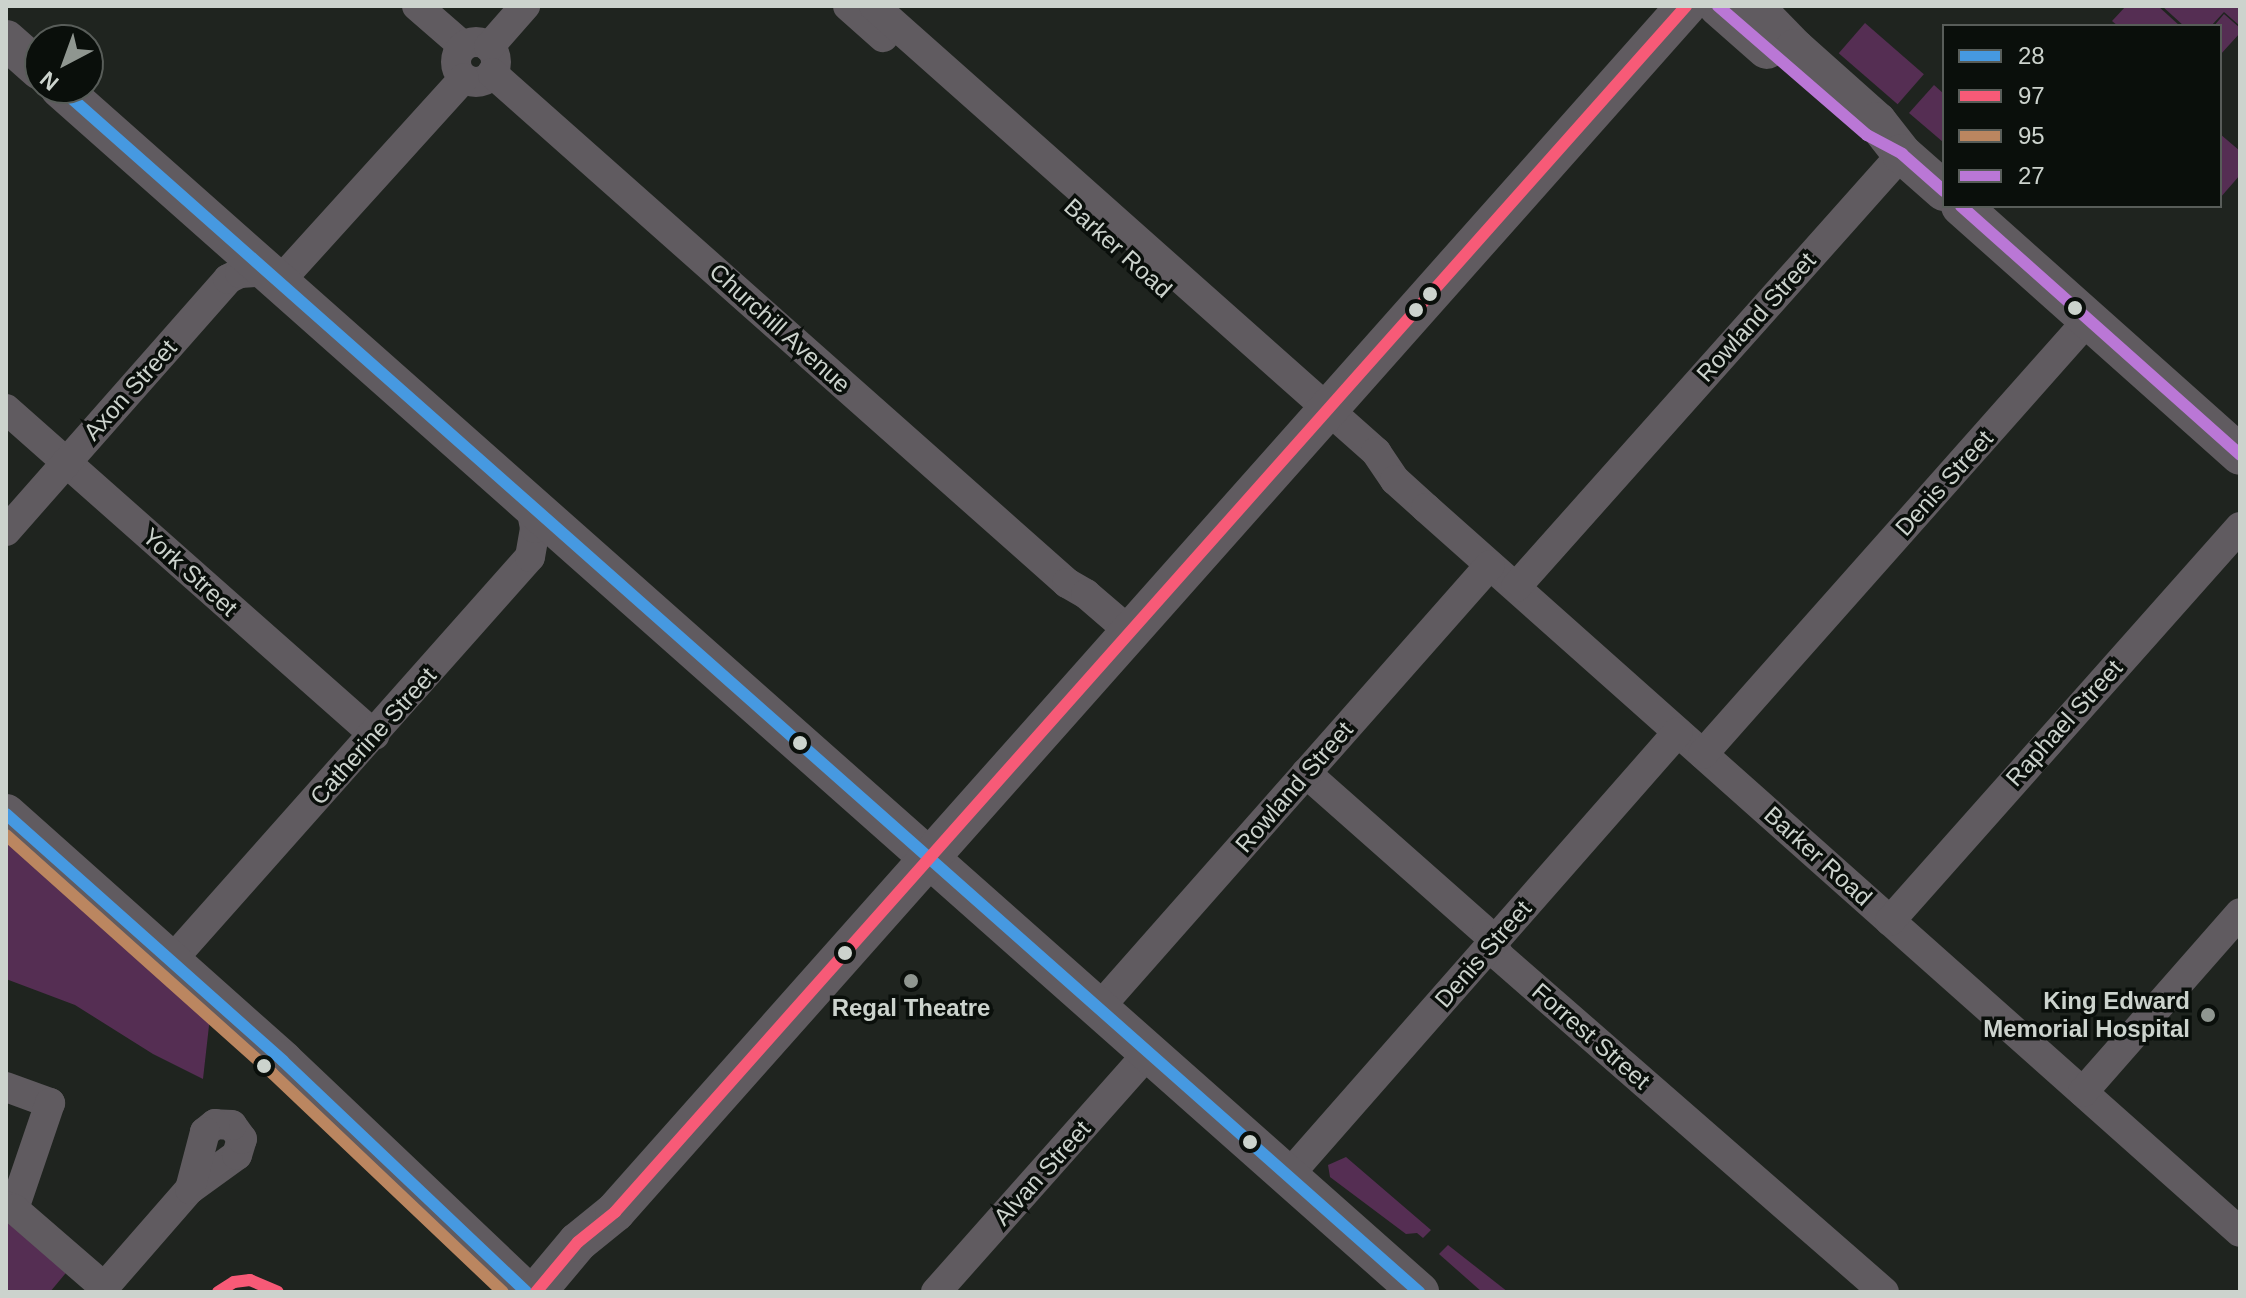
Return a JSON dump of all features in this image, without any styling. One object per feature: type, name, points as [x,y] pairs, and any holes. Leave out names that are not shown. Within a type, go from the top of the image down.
[{"type":"main road","points":[[535,1292],[558,1236],[617,1182],[921,853],[1314,409],[1655,6]]},
{"type":"main road","points":[[1314,409],[1686,6]]},
{"type":"main road","points":[[1718,6],[1867,135],[1902,154]]},
{"type":"main road","points":[[1753,6],[1877,122],[1902,154],[1942,189]]},
{"type":"main road","points":[[6,40],[24,56]]},
{"type":"main road","points":[[78,104],[1419,1292]]},
{"type":"main road","points":[[1963,208],[2240,455]]},
{"type":"main road","points":[[6,814],[295,1071],[526,1292]]},
{"type":"main road","points":[[535,1292],[570,1274],[615,1212],[921,853]]},
{"type":"street","name":"Churchill Avenue","points":[[417,6],[1067,583],[1076,601],[1119,630]]},
{"type":"street","points":[[273,277],[525,6]]},
{"type":"street","name":"Barker Road","points":[[848,6],[1314,409],[1376,452],[1395,480],[2240,1232]]},
{"type":"street","name":"Barker Road","points":[[874,6],[1314,409]]},
{"type":"street","name":"Rowland Street","points":[[1516,587],[1902,154]]},
{"type":"street","name":"Axon Street","points":[[6,531],[228,279],[240,273],[273,277]]},
{"type":"street","name":"Denis Street","points":[[1703,754],[2089,319]]},
{"type":"street","name":"York Street","points":[[6,409],[374,735]]},
{"type":"street","name":"Catherine Street","points":[[171,961],[530,557],[535,536],[533,517],[521,498]]},
{"type":"street","name":"Raphael Street","points":[[1890,921],[2240,527]]},
{"type":"street","name":"Rowland Street","points":[[1098,1009],[1490,565]]},
{"type":"street","name":"Denis Street","points":[[1287,1177],[1678,732]]},
{"type":"street","name":"Forrest Street","points":[[1306,773],[1487,933],[1499,956],[1884,1292]]},
{"type":"street","points":[[2083,1092],[2240,913]]},
{"type":"street","name":"Alvan Street","points":[[936,1292],[1148,1053]]},
{"type":"street","points":[[6,1087],[50,1103],[10,1208],[102,1289],[190,1189]]},
{"type":"shaded area","points":[[2126,6],[2158,6],[2178,24],[2116,24],[2112,21]]},
{"type":"shaded area","points":[[2162,6],[2240,6],[2240,26],[2224,12],[2213,24],[2182,24]]},
{"type":"shaded area","points":[[2224,14],[2240,28],[2240,33],[2222,53],[2222,24],[2216,24]]},
{"type":"shaded area","points":[[1865,23],[1924,74],[1898,104],[1839,53]]},
{"type":"shaded area","points":[[1934,85],[1942,92],[1942,141],[1909,113]]},
{"type":"shaded area","points":[[2222,136],[2240,151],[2240,175],[2222,196]]},
{"type":"shaded area","points":[[6,828],[211,1008],[203,1079],[153,1054],[75,1005],[6,979]]},
{"type":"shaded area","points":[[1346,1157],[1431,1230],[1423,1238],[1417,1233],[1406,1234],[1330,1177],[1328,1165]]},
{"type":"shaded area","points":[[6,1215],[70,1268],[50,1292],[6,1292]]},
{"type":"shaded area","points":[[1448,1245],[1508,1292],[1482,1292],[1439,1254]]},
{"type":"transit line","name":"97","points":[[536,1292],[578,1242],[615,1212],[1686,6]]},
{"type":"transit line","name":"27","points":[[1718,6],[1867,135],[1902,154],[1942,189]]},
{"type":"transit line","name":"28","points":[[78,104],[1419,1292]]},
{"type":"transit line","name":"27","points":[[1963,208],[2240,455]]},
{"type":"transit line","name":"28","points":[[6,814],[283,1061],[526,1292]]},
{"type":"transit line","name":"95","points":[[6,835],[272,1073],[503,1292]]},
{"type":"transit line","name":"97","points":[[218,1292],[234,1282],[250,1280],[278,1292]]},
{"type":"place","name":"Regal Theatre","points":[[911,981]]},
{"type":"place","name":"King Edward Memorial Hospital","points":[[2208,1015]]}]
